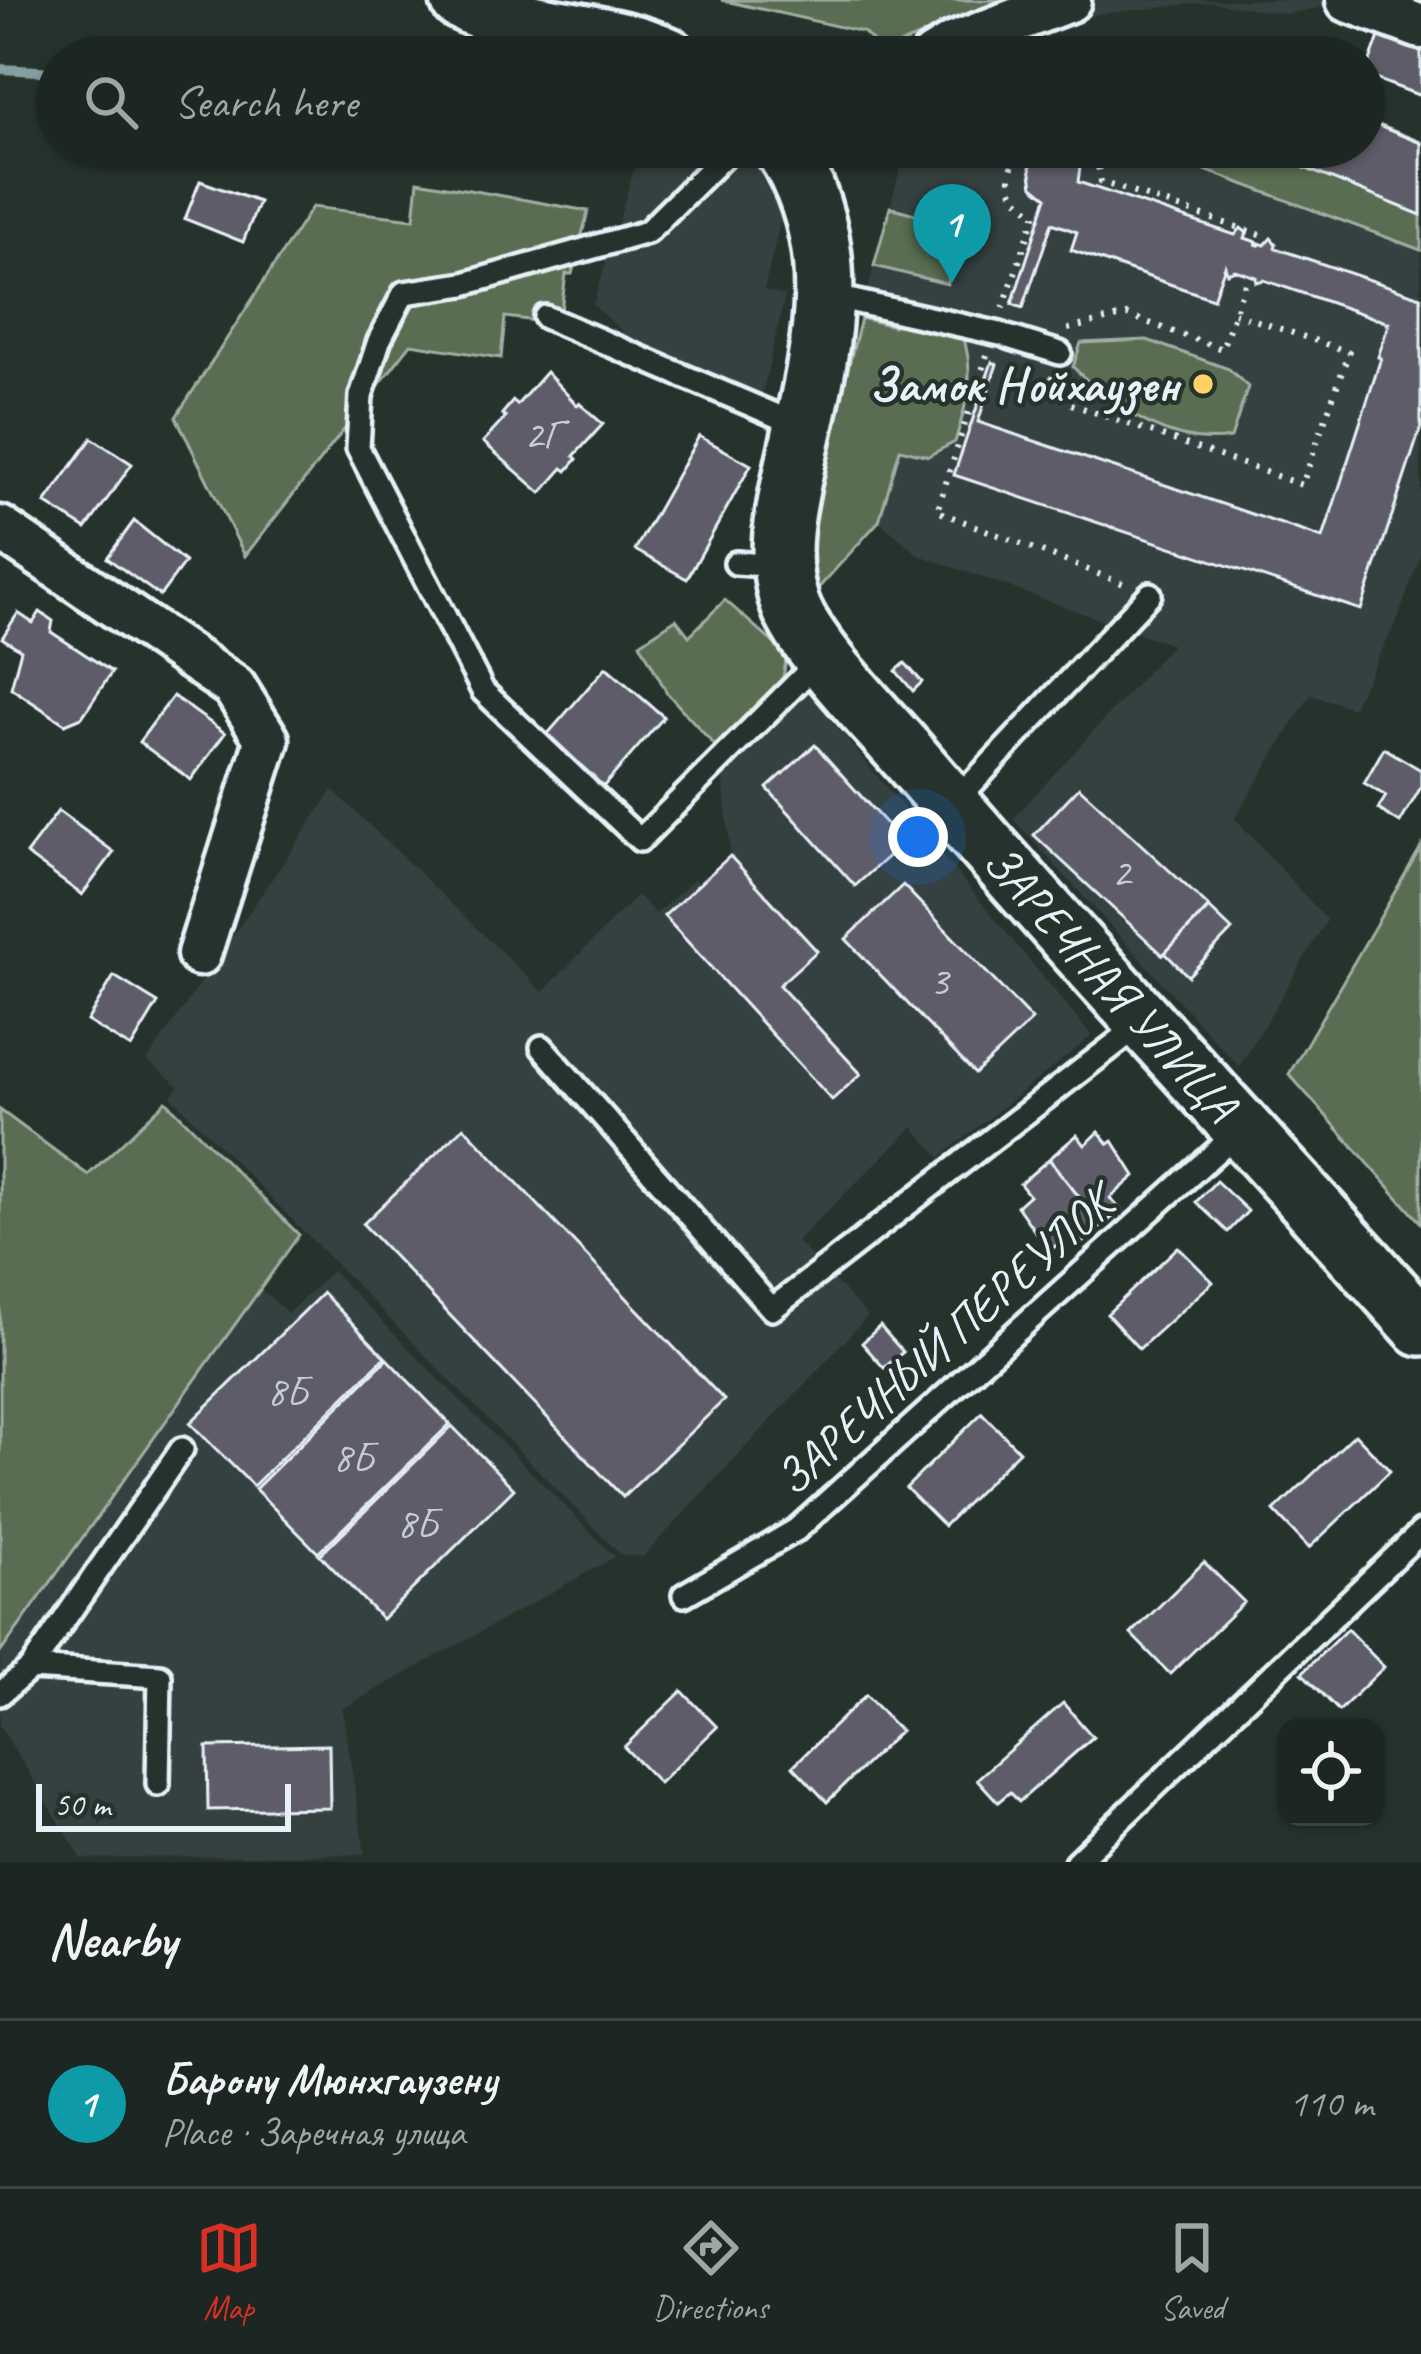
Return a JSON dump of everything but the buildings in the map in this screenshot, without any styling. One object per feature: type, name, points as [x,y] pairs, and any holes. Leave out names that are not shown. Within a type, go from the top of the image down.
[{"type":"main road","points":[[471,6],[594,36]]},
{"type":"main road","name":"ЗАРЕЧНАЯ УЛИЦА","points":[[786,168],[820,224],[824,334],[781,530],[760,565],[824,657],[952,806],[1421,1326]]},
{"type":"street","points":[[975,36],[1069,0]]},
{"type":"street","points":[[1348,0],[1421,27]]},
{"type":"street","points":[[0,528],[234,687],[267,740],[199,954]]},
{"type":"lane","points":[[744,168],[647,232],[464,284],[404,293],[379,340],[361,396],[358,448],[483,692],[640,840],[824,657]]},
{"type":"lane","points":[[825,295],[1004,335],[1060,353]]},
{"type":"lane","points":[[544,316],[803,428]]},
{"type":"lane","points":[[952,806],[1150,594]]},
{"type":"lane","points":[[542,1047],[772,1310],[1145,1021]]},
{"type":"lane","name":"ЗАРЕЧНЫЙ ПЕРЕУЛОК","points":[[684,1594],[796,1529],[1244,1128]]},
{"type":"lane","points":[[0,1694],[31,1668],[182,1449]]},
{"type":"lane","points":[[1076,1862],[1421,1532]]},
{"type":"lane","points":[[31,1668],[160,1676],[158,1784]]},
{"type":"path","points":[[1098,168],[1101,182],[1261,235],[1257,247]]},
{"type":"path","points":[[1234,313],[1349,352],[1302,485],[1071,404],[1051,381],[1069,326],[1126,315],[1222,349],[1234,313],[1248,274]]},
{"type":"path","points":[[937,511],[1150,594]]},
{"type":"shaded area","points":[[976,0],[1421,0],[1421,31],[1351,1],[1287,14],[1211,2],[1098,14],[1032,36],[906,36]]},
{"type":"shaded area","points":[[635,168],[769,168],[788,190],[764,290],[785,296],[762,395],[685,376],[678,382],[593,305]]},
{"type":"shaded area","points":[[900,168],[1200,168],[1421,250],[1421,554],[1397,621],[1352,708],[1311,694],[1235,818],[1327,920],[1239,1067],[1013,819],[1172,645],[919,555],[879,521],[932,336],[861,318],[874,266],[947,284],[963,229],[890,207]]},
{"type":"shaded area","points":[[811,677],[836,705],[829,718],[1092,1036],[940,1157],[913,1127],[797,1241],[868,1316],[643,1557],[621,1555],[171,1096],[179,1086],[147,1061],[333,790],[543,992],[637,895],[656,914],[694,879],[702,887],[731,858],[722,767]]},
{"type":"shaded area","points":[[332,1271],[615,1557],[342,1709],[365,1854],[82,1859],[0,1726],[0,1653],[259,1288],[288,1313]]},
{"type":"green space","points":[[721,0],[1012,0],[921,36],[867,36]]},
{"type":"green space","points":[[1385,127],[1421,142],[1421,250],[1200,168],[1385,168]]},
{"type":"green space","points":[[418,181],[588,211],[572,274],[566,274],[559,324],[505,317],[501,358],[411,344],[245,556],[176,417],[312,207],[414,219]]},
{"type":"green space","points":[[890,207],[964,228],[947,284],[874,266]]},
{"type":"green space","points":[[901,298],[955,317],[962,333],[969,364],[955,442],[928,456],[900,449],[879,521],[814,593],[811,516],[861,318],[893,326]]},
{"type":"green space","points":[[1147,340],[1229,369],[1248,387],[1231,438],[1208,440],[1165,431],[1125,410],[1073,367],[1081,343]]},
{"type":"green space","points":[[725,600],[787,655],[783,677],[719,750],[667,693],[640,643],[676,619],[689,636]]},
{"type":"green space","points":[[1421,847],[1421,1223],[1289,1074]]},
{"type":"green space","points":[[166,1101],[299,1235],[0,1653],[0,1110],[88,1175]]},
{"type":"waterway","points":[[0,69],[36,71]]},
{"type":"place","name":"Барону Мюнхгаузену","points":[[952,283]]},
{"type":"place","name":"Замок Нойхаузен","points":[[1203,384]]}]
